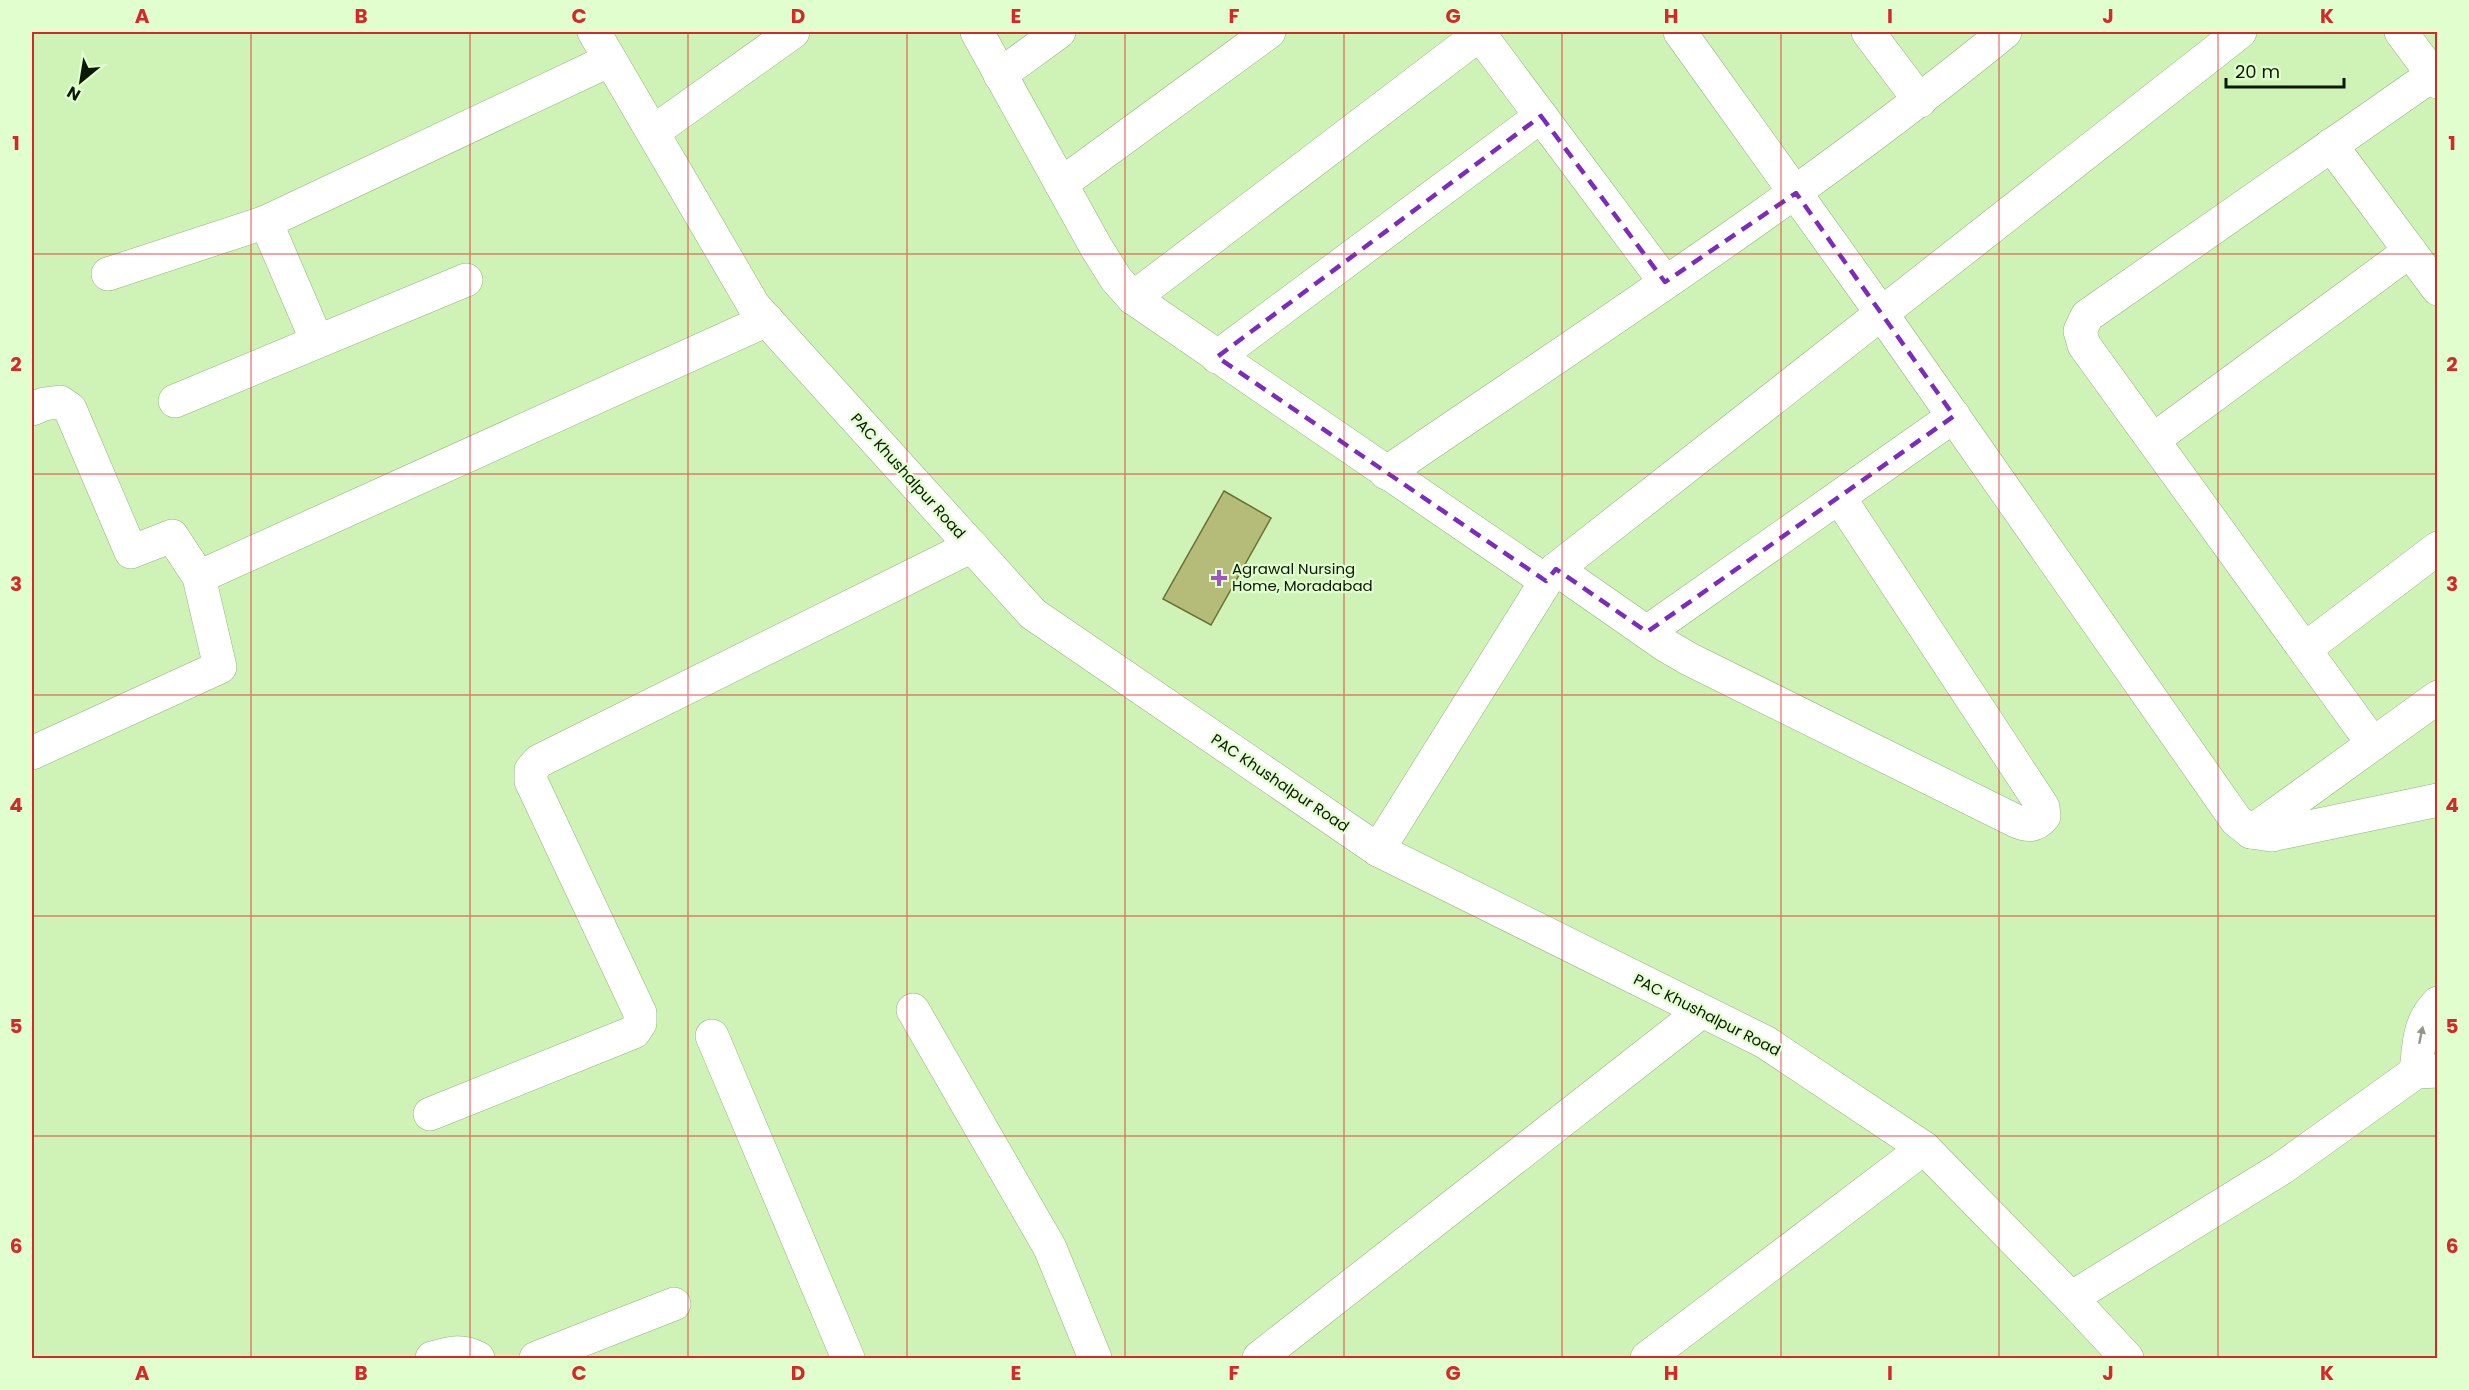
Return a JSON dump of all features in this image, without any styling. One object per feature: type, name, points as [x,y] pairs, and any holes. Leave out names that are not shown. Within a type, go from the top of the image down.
[{"type":"street","name":"PAC Khushalpur Road","points":[[594,32],[754,306],[1033,614],[1378,850],[1765,1042],[1924,1148],[2071,1298],[2127,1359]]},
{"type":"street","points":[[653,132],[793,32]]},
{"type":"street","points":[[977,32],[1111,271],[1133,298],[1386,472],[1689,659],[2016,821],[2026,825],[2039,823],[2044,816],[2043,807],[1839,497]]},
{"type":"street","points":[[1000,75],[1059,32]]},
{"type":"street","points":[[1061,184],[1269,32]]},
{"type":"street","points":[[1680,32],[1796,192],[2236,820],[2251,832],[2271,835],[2438,800]]},
{"type":"street","points":[[1868,32],[1920,101]]},
{"type":"street","points":[[1386,472],[1796,192],[1920,101],[2005,32]]},
{"type":"street","points":[[1378,850],[1551,575],[2240,32]]},
{"type":"street","points":[[2373,744],[2084,345],[2080,331],[2087,316],[2331,145],[2436,76],[2401,32]]},
{"type":"street","points":[[1133,298],[1479,33],[1665,282]]},
{"type":"street","points":[[108,274],[266,222],[610,60]]},
{"type":"street","points":[[1217,357],[1541,116]]},
{"type":"street","points":[[2331,145],[2438,289]]},
{"type":"street","points":[[266,222],[316,341]]},
{"type":"street","points":[[2154,440],[2410,251]]},
{"type":"street","points":[[174,401],[466,280]]},
{"type":"street","points":[[199,577],[767,321]]},
{"type":"street","points":[[32,409],[44,404],[60,402],[70,410],[131,552],[172,536],[199,577],[220,668],[32,753]]},
{"type":"street","points":[[1647,632],[1954,416]]},
{"type":"street","points":[[430,1114],[634,1032],[640,1023],[640,1013],[531,781],[531,770],[539,761],[972,546]]},
{"type":"street","points":[[2305,649],[2438,548]]},
{"type":"street","points":[[2251,832],[2438,697]]},
{"type":"street","points":[[2071,1298],[2282,1168],[2427,1071],[2420,1035],[2426,1014],[2438,1003]]},
{"type":"street","points":[[913,1010],[1050,1248],[1095,1359]]},
{"type":"street","points":[[1259,1359],[1702,1011]]},
{"type":"street","points":[[712,1036],[848,1359]]},
{"type":"street","points":[[1647,1359],[1924,1148]]},
{"type":"street","points":[[536,1359],[674,1304]]},
{"type":"street","points":[[432,1359],[454,1351],[467,1352],[478,1359]]},
{"type":"highlighted area","points":[[1541,116],[1665,282],[1796,193],[1954,416],[1647,632],[1556,569],[1546,581],[1217,357]]},
{"type":"building","points":[[1224,491],[1271,518],[1211,625],[1163,599]]},
{"type":"place","name":"Agrawal Nursing Home, Moradabad","points":[[1219,578]]}]
